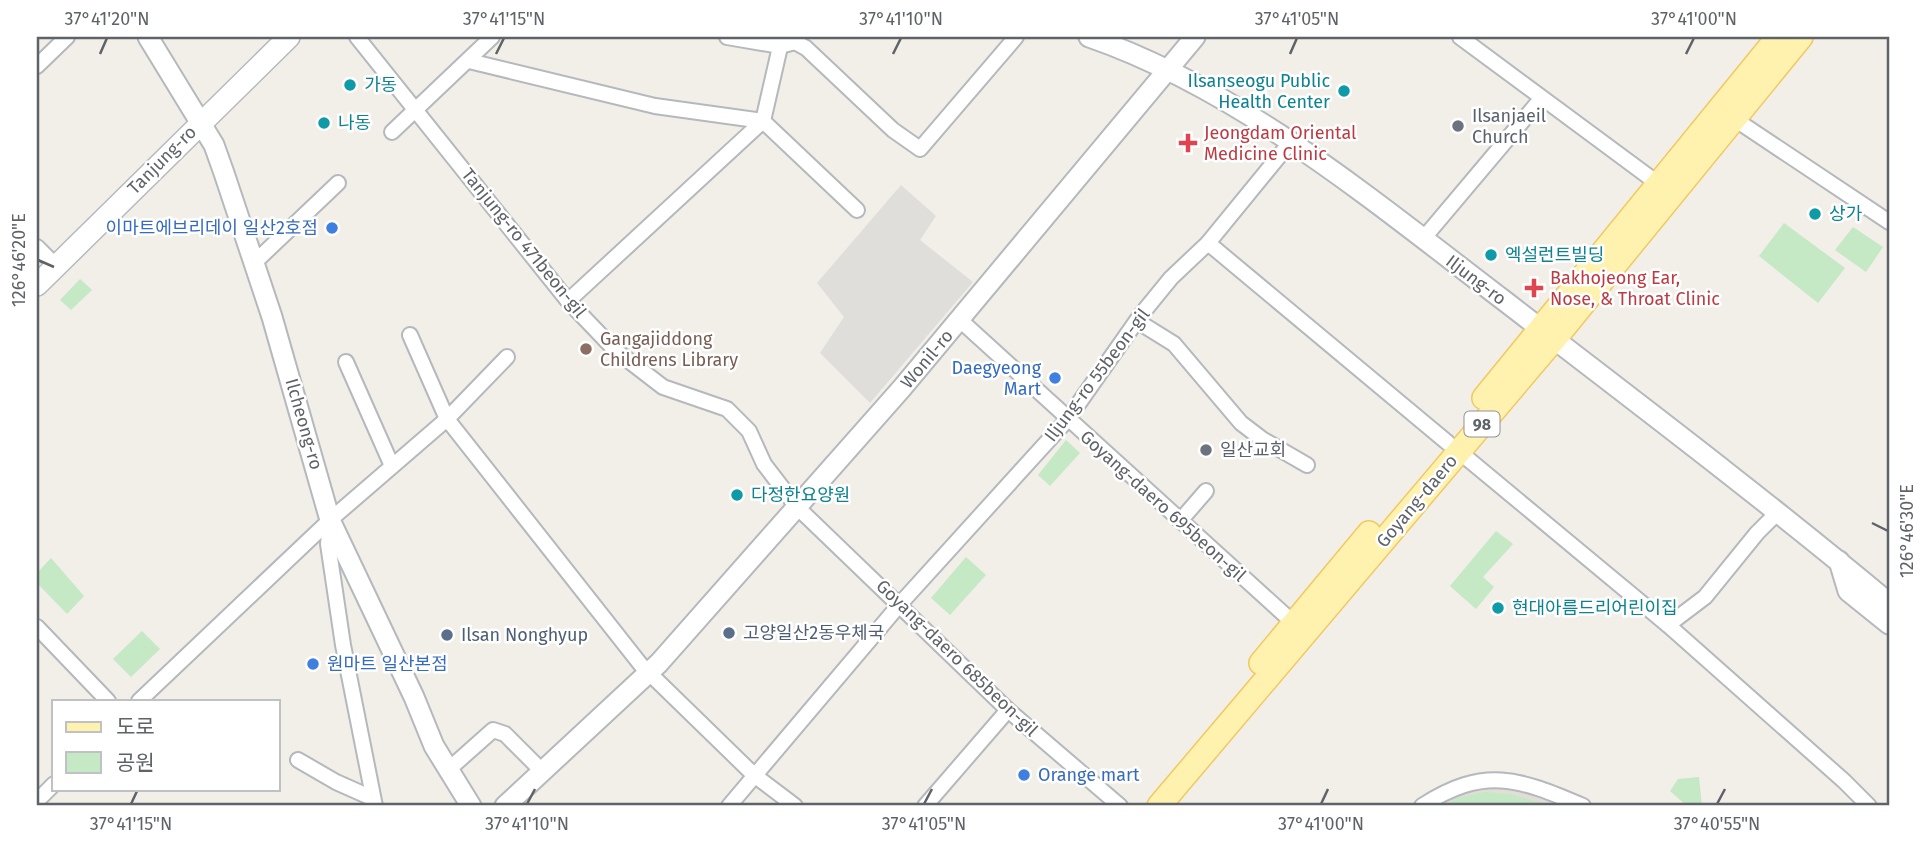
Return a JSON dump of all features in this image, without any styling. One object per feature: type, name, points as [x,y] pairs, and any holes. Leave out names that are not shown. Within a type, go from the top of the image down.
[{"type":"main road","name":"Tanjung-ro","points":[[37,285],[289,37]]},
{"type":"main road","name":"Goyang-daero","points":[[1143,806],[1300,628],[1547,334],[1726,113],[1779,37]]},
{"type":"main road","name":"Goyang-daero","points":[[1726,113],[1801,37]]},
{"type":"main road","name":"Goyang-daero","points":[[1158,806],[1448,443],[1547,334]]},
{"type":"street","points":[[37,66],[67,37]]},
{"type":"street","name":"Ilcheong-ro","points":[[148,37],[200,122],[224,173],[254,262],[330,520],[414,697],[433,746],[471,806]]},
{"type":"street","name":"Tanjung-ro 471beon-gil","points":[[357,37],[568,301],[615,350],[663,387],[727,409],[749,430],[764,464],[797,506]]},
{"type":"street","points":[[392,132],[492,37]]},
{"type":"street","points":[[727,37],[795,42],[806,48],[893,130],[920,149],[1016,37]]},
{"type":"street","name":"Iljung-ro","points":[[1089,37],[1168,70],[1229,104],[1289,144],[1423,239],[1778,512],[1889,603]]},
{"type":"street","name":"Wonil-ro","points":[[505,806],[650,673],[960,320],[1195,37]]},
{"type":"street","points":[[1460,37],[1665,189]]},
{"type":"street","points":[[568,301],[763,121],[782,42]]},
{"type":"street","points":[[469,61],[654,106],[763,121],[857,210]]},
{"type":"street","points":[[1423,239],[1541,99]]},
{"type":"street","points":[[1726,113],[1889,222]]},
{"type":"street","name":"Iljung-ro 55beon-gil","points":[[729,806],[900,604],[1067,420],[1171,278],[1208,243],[1289,144]]},
{"type":"street","points":[[254,262],[338,183]]},
{"type":"street","name":"Goyang-daero","points":[[1208,243],[1448,443]]},
{"type":"street","points":[[37,247],[56,266]]},
{"type":"street","name":"Goyang-daero 695beon-gil","points":[[960,320],[1067,420],[1300,628]]},
{"type":"street","points":[[1137,321],[1174,344],[1241,423],[1262,439],[1307,464]]},
{"type":"street","points":[[410,335],[447,419],[650,673],[754,775],[795,806]]},
{"type":"street","points":[[146,700],[330,520],[447,419],[507,357]]},
{"type":"street","points":[[346,362],[392,466]]},
{"type":"street","name":"Goyang-daero","points":[[1468,458],[1668,625],[1869,806]]},
{"type":"street","points":[[1180,521],[1206,491]]},
{"type":"street","name":"Goyang-daero 685beon-gil","points":[[797,506],[1008,710],[1120,806]]},
{"type":"street","points":[[1668,625],[1705,597],[1778,512]]},
{"type":"street","points":[[330,520],[328,544],[341,633],[373,802]]},
{"type":"street","points":[[1839,561],[1848,591],[1889,624]]},
{"type":"street","name":"Iljung-ro","points":[[1839,561],[1875,575],[1889,585]]},
{"type":"street","points":[[37,627],[107,700]]},
{"type":"street","points":[[925,806],[1008,710]]},
{"type":"street","points":[[448,771],[494,730],[506,734],[542,771]]},
{"type":"street","points":[[298,760],[373,802]]},
{"type":"street","points":[[1422,806],[1449,789],[1485,779],[1541,788],[1583,806]]},
{"type":"street","points":[[37,801],[52,786]]},
{"type":"shaded area","points":[[901,185],[936,216],[920,240],[973,282],[870,403],[820,353],[844,317],[817,283]]},
{"type":"shaded area","points":[[1484,786],[1538,794],[1568,806],[1431,806],[1451,793]]},
{"type":"green space","points":[[1784,223],[1845,268],[1818,303],[1759,256]]},
{"type":"green space","points":[[1853,227],[1883,247],[1866,272],[1835,250]]},
{"type":"green space","points":[[80,279],[92,290],[71,310],[60,300]]},
{"type":"green space","points":[[1066,440],[1080,453],[1050,486],[1038,475]]},
{"type":"green space","points":[[1496,531],[1513,544],[1483,577],[1494,587],[1476,609],[1450,586]]},
{"type":"green space","points":[[966,557],[986,575],[950,615],[931,598]]},
{"type":"green space","points":[[51,558],[84,596],[67,614],[37,583],[37,573]]},
{"type":"green space","points":[[142,631],[160,649],[131,677],[113,659]]},
{"type":"green space","points":[[1699,777],[1702,806],[1687,806],[1670,791],[1678,779]]},
{"type":"green space","points":[[1485,792],[1510,794],[1551,806],[1444,806],[1456,798]]},
{"type":"place","name":"가동","points":[[350,85]]},
{"type":"place","name":"Ilsanseogu Public Health Center","points":[[1344,91]]},
{"type":"place","name":"나동","points":[[324,123]]},
{"type":"place","name":"Ilsanjaeil Church","points":[[1458,126]]},
{"type":"place","name":"Jeongdam Oriental Medicine Clinic","points":[[1188,143]]},
{"type":"place","name":"상가","points":[[1815,214]]},
{"type":"place","name":"이마트에브리데이 일산2호점","points":[[332,228]]},
{"type":"place","name":"엑설런트빌딩","points":[[1491,255]]},
{"type":"place","name":"Bakhojeong Ear, Nose, & Throat Clinic","points":[[1534,288]]},
{"type":"place","name":"Gangajiddong Childrens Library","points":[[586,349]]},
{"type":"place","name":"Daegyeong Mart","points":[[1055,378]]},
{"type":"place","name":"일산교회","points":[[1206,450]]},
{"type":"place","name":"다정한요양원","points":[[737,495]]},
{"type":"place","name":"현대아름드리어린이집","points":[[1498,608]]},
{"type":"place","name":"고양일산2동우체국","points":[[729,633]]},
{"type":"place","name":"Ilsan Nonghyup","points":[[447,635]]},
{"type":"place","name":"원마트 일산본점","points":[[313,664]]},
{"type":"place","name":"Orange mart","points":[[1024,775]]}]
